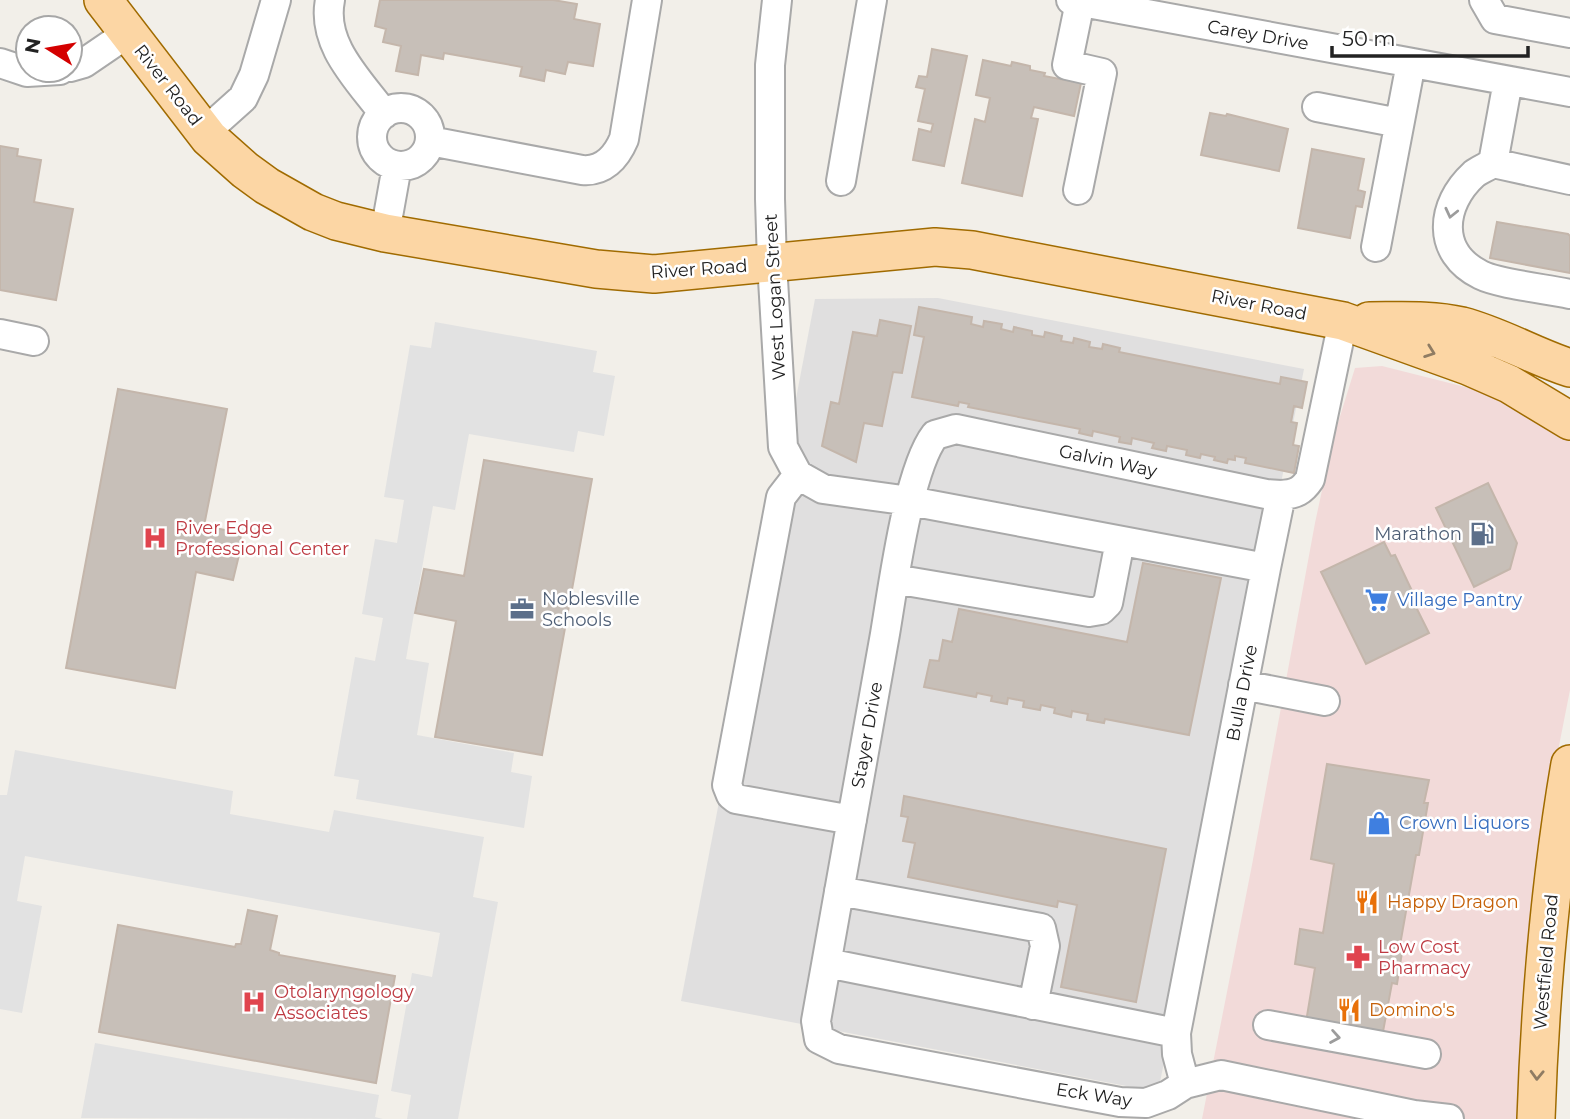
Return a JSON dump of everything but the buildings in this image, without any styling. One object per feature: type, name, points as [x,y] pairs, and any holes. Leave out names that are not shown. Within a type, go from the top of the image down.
[{"type":"main road","name":"River Road","points":[[103,0],[205,132],[245,170],[313,212],[336,221],[385,233],[596,269],[654,274],[935,247],[972,250],[1343,321],[1499,379],[1570,421]]},
{"type":"main road","name":"River Road","points":[[1343,321],[1436,322],[1461,326],[1493,336],[1570,368]]},
{"type":"main road","name":"Westfield Road","points":[[1536,1119],[1539,1038],[1551,891],[1570,764]]},
{"type":"street","points":[[205,132],[243,98],[254,75],[276,0]]},
{"type":"street","points":[[330,0],[328,25],[338,51],[384,114]]},
{"type":"street","points":[[430,141],[582,170],[593,171],[602,167],[613,159],[624,139],[647,0]]},
{"type":"street","name":"West Logan Street","points":[[777,0],[770,65],[769,199],[783,447],[798,475]]},
{"type":"street","points":[[841,181],[872,0]]},
{"type":"street","points":[[1484,0],[1495,19],[1570,33]]},
{"type":"street","points":[[1076,1],[1067,65],[1102,73],[1078,190]]},
{"type":"street","name":"Carey Drive","points":[[1076,1],[1570,92]]},
{"type":"street","points":[[84,62],[128,33]]},
{"type":"street","points":[[1376,247],[1411,63]]},
{"type":"street","points":[[1493,163],[1508,80]]},
{"type":"street","points":[[1317,107],[1399,123]]},
{"type":"street","points":[[403,108],[413,110],[427,123],[430,141],[423,157],[415,163],[397,166],[381,158],[372,140],[377,121],[384,114],[403,108]]},
{"type":"street","points":[[1570,180],[1493,163],[1475,174],[1454,200],[1447,218],[1450,246],[1470,269],[1483,277],[1570,294]]},
{"type":"street","points":[[385,233],[397,166]]},
{"type":"street","points":[[1281,495],[1294,494],[1303,489],[1310,479],[1343,321]]},
{"type":"street","points":[[0,334],[34,341]]},
{"type":"street","name":"Galvin Way","points":[[935,435],[956,429],[1281,495]]},
{"type":"street","name":"Stayer Drive","points":[[819,1039],[816,1021],[894,579],[922,458],[935,435]]},
{"type":"street","points":[[852,820],[736,799],[727,785],[781,497],[798,475],[823,489],[910,501],[1266,568]]},
{"type":"street","name":"Bulla Drive","points":[[1185,1084],[1177,1054],[1176,1034],[1281,495]]},
{"type":"street","points":[[894,579],[1089,612],[1101,610],[1108,603],[1120,541]]},
{"type":"street","points":[[1243,685],[1325,701]]},
{"type":"street","points":[[839,891],[1041,928],[1045,946],[1033,1005]]},
{"type":"street","points":[[827,963],[1176,1034]]},
{"type":"street","points":[[1268,1025],[1426,1054]]},
{"type":"street","name":"Eck Way","points":[[819,1039],[839,1049],[1120,1102],[1146,1103],[1168,1095],[1185,1084],[1221,1075],[1414,1115],[1449,1119]]},
{"type":"shaded area","points":[[938,298],[1304,369],[1158,1092],[681,1001],[815,299]]},
{"type":"shaded area","points":[[435,322],[597,351],[593,372],[615,376],[604,436],[578,431],[574,452],[469,434],[455,510],[433,506],[406,659],[429,663],[417,735],[514,753],[511,772],[532,776],[524,828],[356,799],[359,780],[334,776],[355,657],[375,661],[383,618],[362,614],[375,539],[397,543],[404,500],[384,497],[410,345],[431,348]]},
{"type":"shaded area","points":[[1382,366],[1493,394],[1570,437],[1570,690],[1556,761],[1521,1119],[1202,1119],[1333,439],[1355,368]]},
{"type":"shaded area","points":[[15,750],[233,791],[230,814],[329,832],[334,810],[484,837],[473,897],[498,902],[458,1119],[407,1119],[411,1095],[391,1091],[412,973],[432,977],[440,933],[25,856],[17,901],[42,906],[22,1013],[0,1009],[0,795],[7,795]]},
{"type":"shaded area","points":[[95,1043],[379,1095],[375,1117],[383,1119],[81,1118]]},
{"type":"place","name":"Marathon","points":[[1482,534]]},
{"type":"place","name":"River Edge Professional Center","points":[[155,538]]},
{"type":"place","name":"Village Pantry","points":[[1377,600]]},
{"type":"place","name":"Noblesville Schools","points":[[522,609]]},
{"type":"place","name":"Crown Liquors","points":[[1379,823]]},
{"type":"place","name":"Happy Dragon","points":[[1367,902]]},
{"type":"place","name":"Low Cost Pharmacy","points":[[1358,957]]},
{"type":"place","name":"Otolaryngology Associates","points":[[254,1002]]},
{"type":"place","name":"Domino's","points":[[1349,1010]]}]
